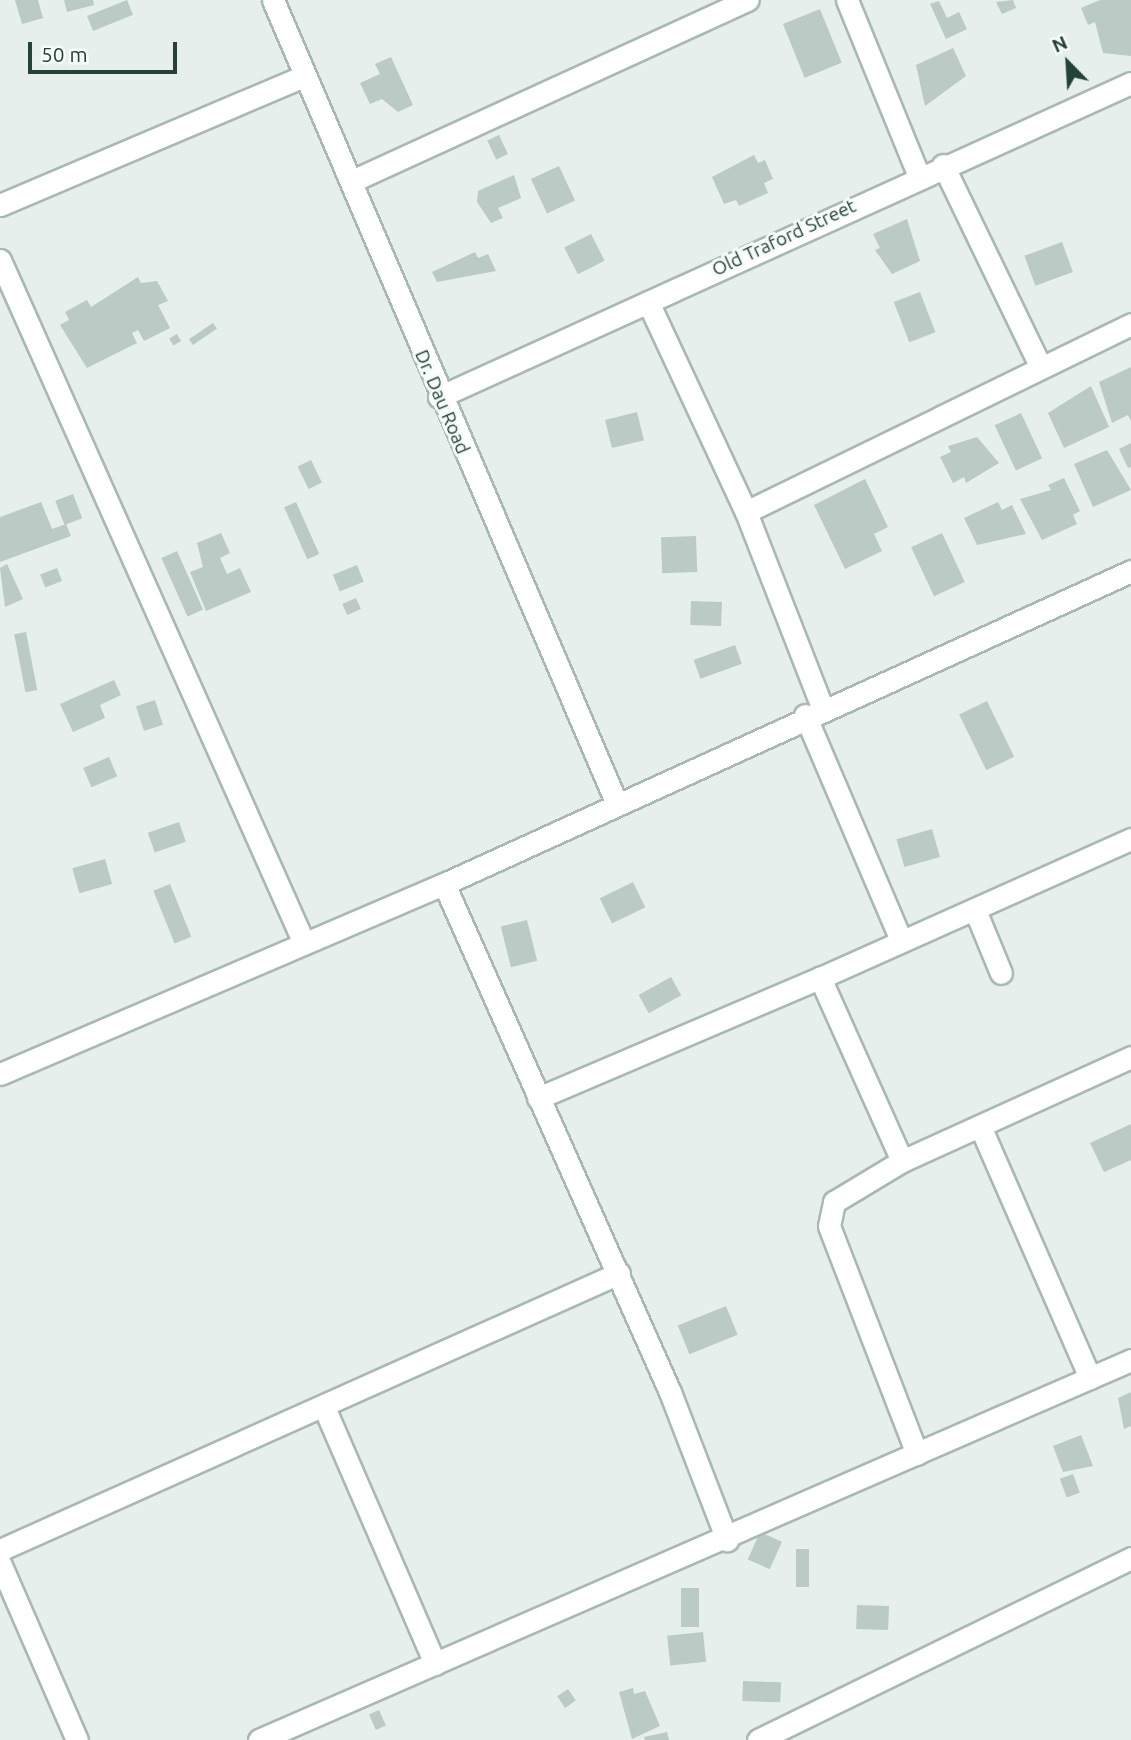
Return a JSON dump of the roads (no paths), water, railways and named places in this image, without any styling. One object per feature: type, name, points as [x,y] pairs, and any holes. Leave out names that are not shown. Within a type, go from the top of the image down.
[{"type":"street","name":"Dr. Dau Road","points":[[273,0],[352,181],[439,397],[616,802]]},
{"type":"street","points":[[352,181],[748,0]]},
{"type":"street","points":[[847,0],[919,176]]},
{"type":"street","points":[[0,205],[304,76]]},
{"type":"street","name":"Old Traford Street","points":[[439,397],[943,165],[1131,83]]},
{"type":"street","points":[[943,165],[1040,366]]},
{"type":"street","points":[[0,260],[304,943]]},
{"type":"street","points":[[648,302],[746,512],[814,711],[901,940]]},
{"type":"street","points":[[746,512],[1040,366],[1131,324]]},
{"type":"street","points":[[0,1074],[444,884],[814,711],[1131,571]]},
{"type":"street","points":[[538,1098],[820,978],[901,940],[975,911],[1131,839]]},
{"type":"street","points":[[444,884],[619,1273],[727,1540]]},
{"type":"street","points":[[975,911],[1001,973]]},
{"type":"street","points":[[820,978],[902,1161]]},
{"type":"street","points":[[917,1454],[829,1226],[834,1202],[902,1161],[1131,1057]]},
{"type":"street","points":[[980,1126],[1090,1378]]},
{"type":"street","points":[[0,1550],[619,1273]]},
{"type":"street","points":[[259,1740],[727,1540],[1131,1360]]},
{"type":"street","points":[[324,1407],[435,1664]]},
{"type":"street","points":[[758,1740],[1131,1558]]},
{"type":"street","points":[[0,1563],[77,1740]]}]
